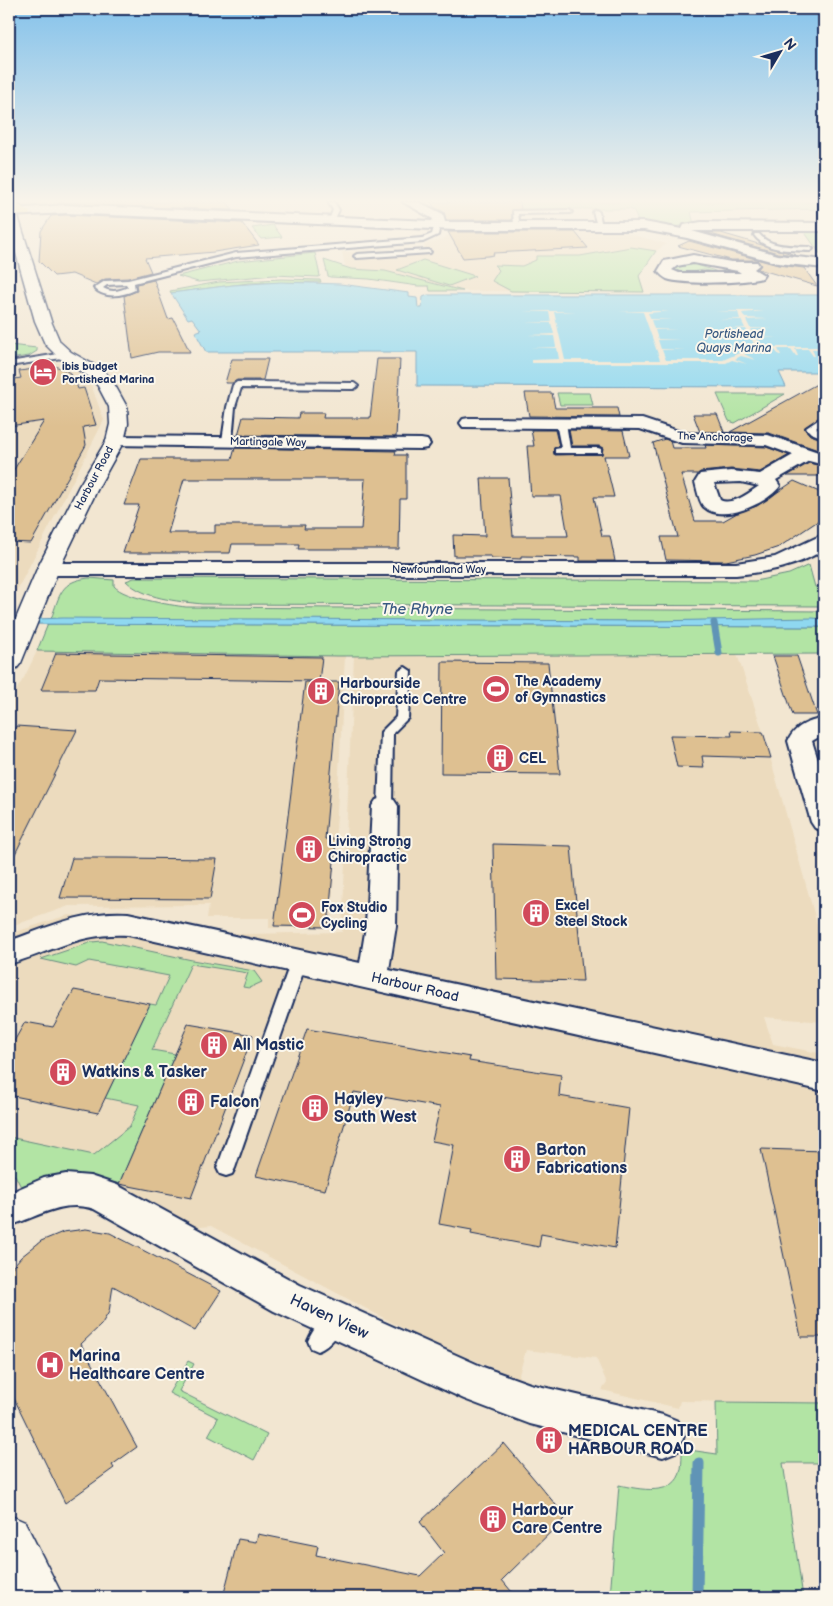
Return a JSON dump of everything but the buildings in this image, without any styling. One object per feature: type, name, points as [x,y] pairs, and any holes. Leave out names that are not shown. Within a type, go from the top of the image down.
[{"type":"street","name":"Harbour Road","points":[[12,655],[48,569],[89,486],[114,441],[119,424],[118,407],[106,384],[96,374],[65,355],[53,344],[43,321],[31,277]]},
{"type":"street","points":[[679,277],[749,277]]},
{"type":"street","name":"The Anchorage","points":[[469,423],[504,429],[560,423],[642,424],[682,438],[768,440],[819,457]]},
{"type":"street","name":"Martingale Way","points":[[114,441],[421,444]]},
{"type":"street","name":"The Anchorage","points":[[762,480],[819,457]]},
{"type":"street","name":"Newfoundland Way","points":[[48,569],[736,569],[757,568],[790,560],[804,554],[824,540]]},
{"type":"street","points":[[824,726],[803,733],[800,741],[824,822]]},
{"type":"street","points":[[373,977],[381,926],[385,806]]},
{"type":"street","name":"Harbour Road","points":[[9,953],[83,926],[112,922],[373,977],[824,1077]]},
{"type":"street","name":"Haven View","points":[[9,1210],[59,1190],[82,1189],[93,1191],[287,1298],[327,1331],[530,1404],[663,1436]]},
{"type":"street","points":[[9,1538],[38,1597]]},
{"type":"lane","points":[[128,282],[147,277]]},
{"type":"lane","points":[[9,364],[65,355]]},
{"type":"lane","points":[[228,441],[231,407],[237,385],[354,386]]},
{"type":"lane","points":[[824,419],[810,428],[824,435]]},
{"type":"lane","points":[[560,423],[562,451],[598,451]]},
{"type":"lane","points":[[385,806],[387,732],[402,718],[404,671]]},
{"type":"lane","points":[[226,1168],[299,961]]},
{"type":"shaded area","points":[[408,277],[639,277],[644,292],[463,291]]},
{"type":"shaded area","points":[[54,362],[62,363],[75,370],[90,382],[104,420],[9,606],[9,369]]},
{"type":"shaded area","points":[[37,651],[345,656],[331,928],[269,928],[269,918],[207,918],[209,905],[69,906],[9,927],[9,702],[25,676]]},
{"type":"shaded area","points":[[737,654],[763,732],[824,949],[824,1022],[764,1017],[773,1044],[824,1054],[824,1403],[680,1401],[678,1408],[602,1390],[607,1383],[596,1358],[526,1350],[518,1378],[425,1340],[211,1226],[191,1228],[104,1179],[79,1173],[55,1174],[24,1184],[9,1183],[9,934],[68,915],[244,934],[342,932],[354,655]]},
{"type":"green space","points":[[181,277],[253,277],[198,282]]},
{"type":"green space","points":[[330,277],[408,277],[463,291],[430,291],[429,286],[369,279]]},
{"type":"green space","points":[[420,277],[473,277],[449,286]]},
{"type":"green space","points":[[495,277],[639,277],[644,292],[511,291],[492,281]]},
{"type":"green space","points":[[281,279],[320,280],[321,282],[249,283],[171,293],[170,291],[219,282]]},
{"type":"green space","points":[[9,345],[37,348],[37,351],[29,356],[9,359]]},
{"type":"green space","points":[[557,393],[590,393],[593,405],[560,405]]},
{"type":"green space","points":[[717,394],[785,394],[735,423],[729,421]]},
{"type":"green space","points":[[809,565],[815,587],[824,587],[824,606],[202,604],[161,598],[142,592],[126,581],[134,578],[755,581],[789,574]]},
{"type":"green space","points":[[89,578],[114,580],[114,586],[127,594],[169,605],[186,607],[824,611],[824,619],[652,621],[51,619],[62,591],[72,582]]},
{"type":"green space","points":[[48,624],[824,627],[824,654],[338,656],[37,651]]},
{"type":"green space","points":[[102,941],[254,971],[262,982],[249,988],[243,987],[248,973],[191,964],[152,1050],[175,1054],[119,1184],[81,1176],[58,1176],[46,1178],[21,1187],[15,1175],[9,1177],[9,1137],[94,1155],[130,1126],[139,1105],[105,1098],[150,1004],[156,1005],[169,976],[89,961],[76,967],[41,959],[92,942]]},
{"type":"green space","points":[[188,1361],[194,1364],[179,1391],[267,1435],[254,1460],[208,1436],[218,1418],[169,1393]]},
{"type":"green space","points":[[716,1402],[824,1403],[824,1463],[783,1463],[803,1597],[610,1597],[619,1485],[646,1489],[664,1488],[678,1478],[681,1469],[682,1449],[717,1454]]},
{"type":"water","name":"Portishead Quays Marina","points":[[281,282],[340,284],[409,293],[409,297],[417,298],[418,308],[422,308],[423,297],[428,295],[824,295],[824,372],[779,372],[786,387],[417,386],[417,352],[206,352],[195,332],[201,330],[192,318],[188,319],[171,293],[233,285]]},
{"type":"water","points":[[63,618],[652,621],[813,618],[824,619],[824,627],[9,624],[9,620]]},
{"type":"pier","points":[[523,311],[576,311],[554,312],[565,360],[660,360],[643,312],[619,311],[669,311],[648,313],[651,319],[673,320],[651,320],[654,329],[677,330],[655,330],[658,339],[681,339],[658,340],[661,349],[685,349],[662,350],[666,360],[723,360],[755,346],[751,338],[728,338],[750,337],[746,329],[724,328],[745,328],[741,320],[719,319],[740,319],[738,312],[715,311],[764,311],[742,313],[745,318],[768,319],[746,320],[750,328],[773,329],[751,329],[755,337],[778,338],[756,338],[760,347],[824,347],[824,349],[812,349],[815,356],[813,356],[808,349],[795,349],[798,356],[796,356],[791,349],[778,349],[781,355],[779,355],[774,349],[755,349],[744,354],[756,360],[741,356],[735,359],[747,364],[732,360],[726,363],[532,363],[532,360],[559,359],[557,348],[530,347],[556,347],[554,336],[528,335],[554,334],[551,323],[525,322],[551,322],[549,312]]},
{"type":"waterway","points":[[714,623],[719,653]]},
{"type":"waterway","points":[[697,1597],[699,1463]]},
{"type":"place","name":"ibis budget Portishead Marina","points":[[43,372]]},
{"type":"place","name":"The Academy of Gymnastics","points":[[496,689]]},
{"type":"place","name":"Harbourside Chiropractic Centre","points":[[321,691]]},
{"type":"place","name":"CEL","points":[[500,758]]},
{"type":"place","name":"Living Strong Chiropractic","points":[[309,849]]},
{"type":"place","name":"Excel Steel Stock","points":[[536,913]]},
{"type":"place","name":"Fox Studio Cycling","points":[[302,915]]},
{"type":"place","name":"All Mastic","points":[[214,1045]]},
{"type":"place","name":"Watkins & Tasker","points":[[63,1072]]},
{"type":"place","name":"Falcon","points":[[191,1102]]},
{"type":"place","name":"Hayley South West","points":[[315,1108]]},
{"type":"place","name":"Barton Fabrications","points":[[517,1159]]},
{"type":"place","name":"Marina Healthcare Centre","points":[[50,1365]]},
{"type":"place","name":"MEDICAL CENTRE HARBOUR ROAD","points":[[549,1440]]},
{"type":"place","name":"Harbour Care Centre","points":[[493,1519]]},
{"type":"water label","name":"The Rhyne","points":[[417,609]]}]
